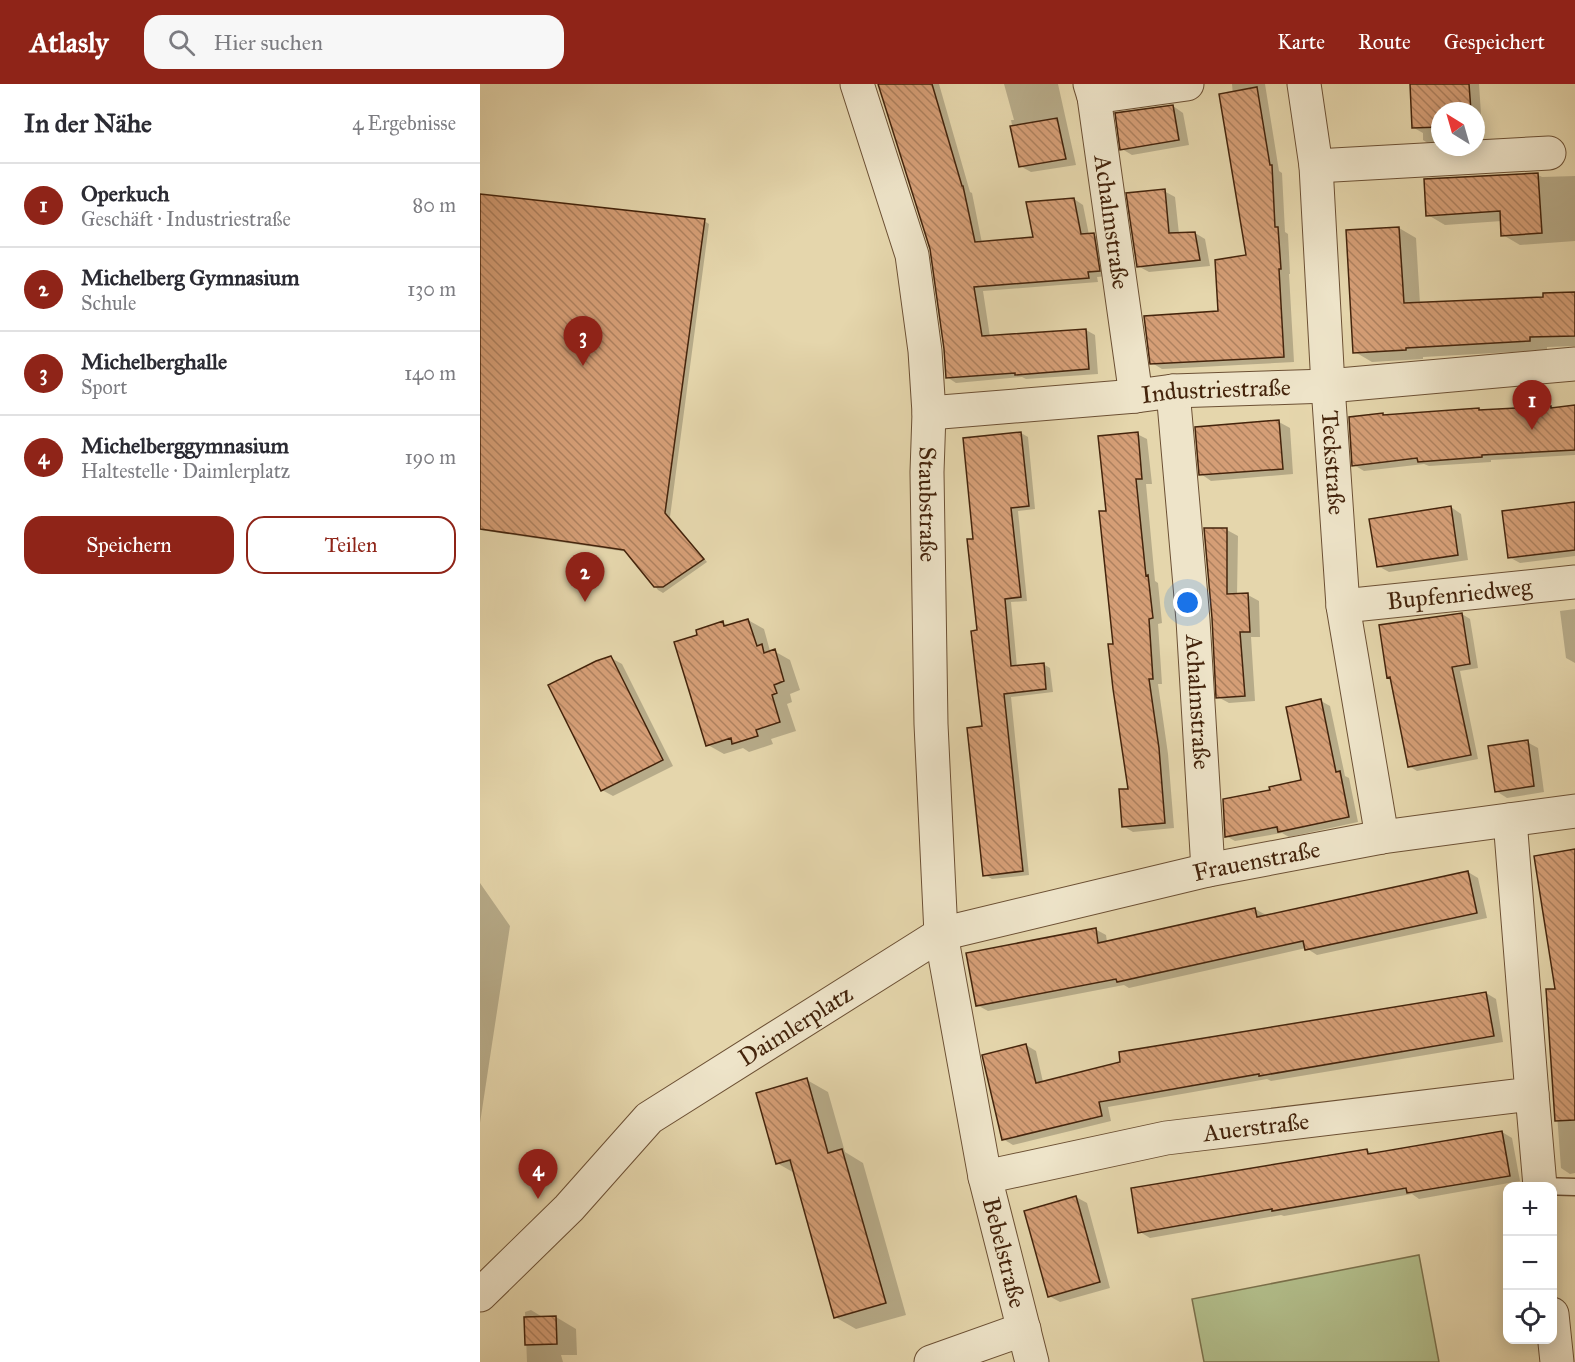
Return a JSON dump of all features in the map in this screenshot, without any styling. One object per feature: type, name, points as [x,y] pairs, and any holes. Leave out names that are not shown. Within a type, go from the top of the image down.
[{"type":"street","name":"Staubstraße","points":[[857,84],[912,255],[925,351],[929,413],[927,472],[931,712],[940,934]]},
{"type":"street","points":[[1092,90],[1187,84]]},
{"type":"street","name":"Teckstraße","points":[[1304,84],[1316,166],[1343,606],[1382,837]]},
{"type":"street","name":"Achalmstraße","points":[[1092,90],[1136,396]]},
{"type":"street","points":[[1316,166],[1550,153]]},
{"type":"street","name":"Industriestraße","points":[[929,413],[1173,391],[1328,386],[1575,364]]},
{"type":"street","name":"Achalmstraße","points":[[1173,391],[1193,620],[1208,870]]},
{"type":"street","name":"Bupfenriedweg","points":[[1343,606],[1575,582]]},
{"type":"street","name":"Frauenstraße","points":[[940,934],[1208,870],[1382,837],[1575,811]]},
{"type":"street","points":[[1510,820],[1540,1182]]},
{"type":"street","points":[[940,934],[985,1177]]},
{"type":"street","name":"Daimlerplatz","points":[[480,1295],[569,1208],[649,1118],[940,934]]},
{"type":"street","name":"Auerstraße","points":[[985,1177],[1166,1138],[1532,1094]]},
{"type":"street","name":"Bebelstraße","points":[[985,1177],[1032,1362]]},
{"type":"street","name":"Bebelstraße","points":[[931,1362],[1024,1329]]},
{"type":"street","points":[[1555,1344],[1557,1362]]},
{"type":"lane","points":[[1557,1186],[1575,1187]]},
{"type":"green space","points":[[1419,1255],[1439,1362],[1204,1362],[1192,1299]]},
{"type":"building","points":[[878,84],[932,84],[963,186],[975,242],[1033,237],[1026,202],[1074,198],[1081,234],[1094,233],[1100,271],[1088,272],[1089,278],[974,287],[982,336],[1086,329],[1089,369],[946,378],[930,249]]},
{"type":"building","points":[[1410,84],[1469,84],[1470,102],[1431,102],[1431,127],[1412,128]]},
{"type":"building","points":[[1257,87],[1270,165],[1272,165],[1275,227],[1278,227],[1281,269],[1279,269],[1284,357],[1150,364],[1144,316],[1218,311],[1215,260],[1246,255],[1219,94]]},
{"type":"building","points":[[1173,105],[1179,140],[1120,150],[1115,113]]},
{"type":"building","points":[[1057,118],[1066,159],[1019,167],[1010,126]]},
{"type":"building","points":[[1538,173],[1542,233],[1501,236],[1500,211],[1426,216],[1424,179]]},
{"type":"building","points":[[1165,189],[1169,233],[1195,232],[1200,260],[1137,267],[1126,193]]},
{"type":"building","points":[[480,194],[705,219],[665,513],[704,559],[663,587],[654,587],[624,550],[480,529]]},
{"type":"building","points":[[1399,227],[1404,303],[1543,297],[1543,293],[1575,292],[1575,336],[1530,337],[1530,341],[1353,353],[1346,230]]},
{"type":"building","points":[[1575,405],[1575,450],[1482,455],[1482,457],[1418,462],[1417,458],[1352,466],[1349,417],[1383,413],[1383,415],[1479,408],[1479,410],[1551,406],[1551,408]]},
{"type":"building","points":[[1279,420],[1283,469],[1199,475],[1195,427]]},
{"type":"building","points":[[1021,432],[1029,506],[1011,508],[1021,597],[1005,599],[1011,666],[1044,663],[1046,689],[1004,694],[1023,871],[983,876],[967,728],[982,726],[971,631],[977,630],[967,539],[973,539],[963,438]]},
{"type":"building","points":[[1138,432],[1142,479],[1136,479],[1146,576],[1148,575],[1153,618],[1149,619],[1153,679],[1149,679],[1159,748],[1165,823],[1122,827],[1119,789],[1128,789],[1108,644],[1113,644],[1099,511],[1106,511],[1098,436]]},
{"type":"building","points":[[1575,502],[1575,550],[1508,558],[1502,511]]},
{"type":"building","points":[[1451,506],[1458,555],[1377,567],[1369,519]]},
{"type":"building","points":[[1204,528],[1227,528],[1227,594],[1248,593],[1250,632],[1240,632],[1245,696],[1216,698]]},
{"type":"building","points":[[1462,613],[1470,664],[1452,667],[1471,755],[1408,767],[1390,677],[1387,678],[1379,625]]},
{"type":"building","points":[[748,619],[757,646],[762,644],[764,653],[775,649],[784,681],[774,685],[777,693],[772,695],[780,722],[756,730],[758,736],[732,744],[731,738],[706,746],[674,642],[697,635],[696,630],[723,621],[724,626]]},
{"type":"building","points":[[611,656],[663,760],[601,791],[548,685]]},
{"type":"building","points":[[1321,699],[1336,772],[1340,771],[1349,817],[1278,832],[1277,827],[1225,837],[1223,799],[1270,790],[1269,787],[1301,780],[1286,707]]},
{"type":"building","points":[[1528,740],[1534,786],[1495,792],[1488,746]]},
{"type":"building","points":[[1575,849],[1575,1120],[1555,1121],[1546,989],[1555,989],[1534,856]]},
{"type":"building","points":[[1468,871],[1477,913],[1305,950],[1303,941],[1117,982],[1116,979],[976,1006],[966,953],[1096,928],[1098,943],[1255,908],[1257,917]]},
{"type":"building","points":[[1486,992],[1494,1036],[1099,1102],[1102,1116],[1002,1140],[982,1055],[1026,1044],[1036,1083],[1120,1062],[1119,1052]]},
{"type":"building","points":[[807,1078],[828,1153],[842,1149],[886,1303],[834,1318],[790,1160],[776,1164],[756,1093]]},
{"type":"building","points":[[1502,1131],[1510,1176],[1407,1193],[1406,1188],[1138,1233],[1131,1188],[1367,1149],[1368,1154]]},
{"type":"building","points":[[1076,1196],[1100,1282],[1048,1297],[1024,1211]]},
{"type":"building","points":[[556,1316],[557,1344],[525,1345],[524,1317]]},
{"type":"place","name":"Michelberghalle","points":[[583,366]]},
{"type":"place","name":"Operkuch","points":[[1532,430]]},
{"type":"place","name":"Michelberg Gymnasium","points":[[585,602]]},
{"type":"place","name":"Michelberggymnasium","points":[[538,1199]]}]
